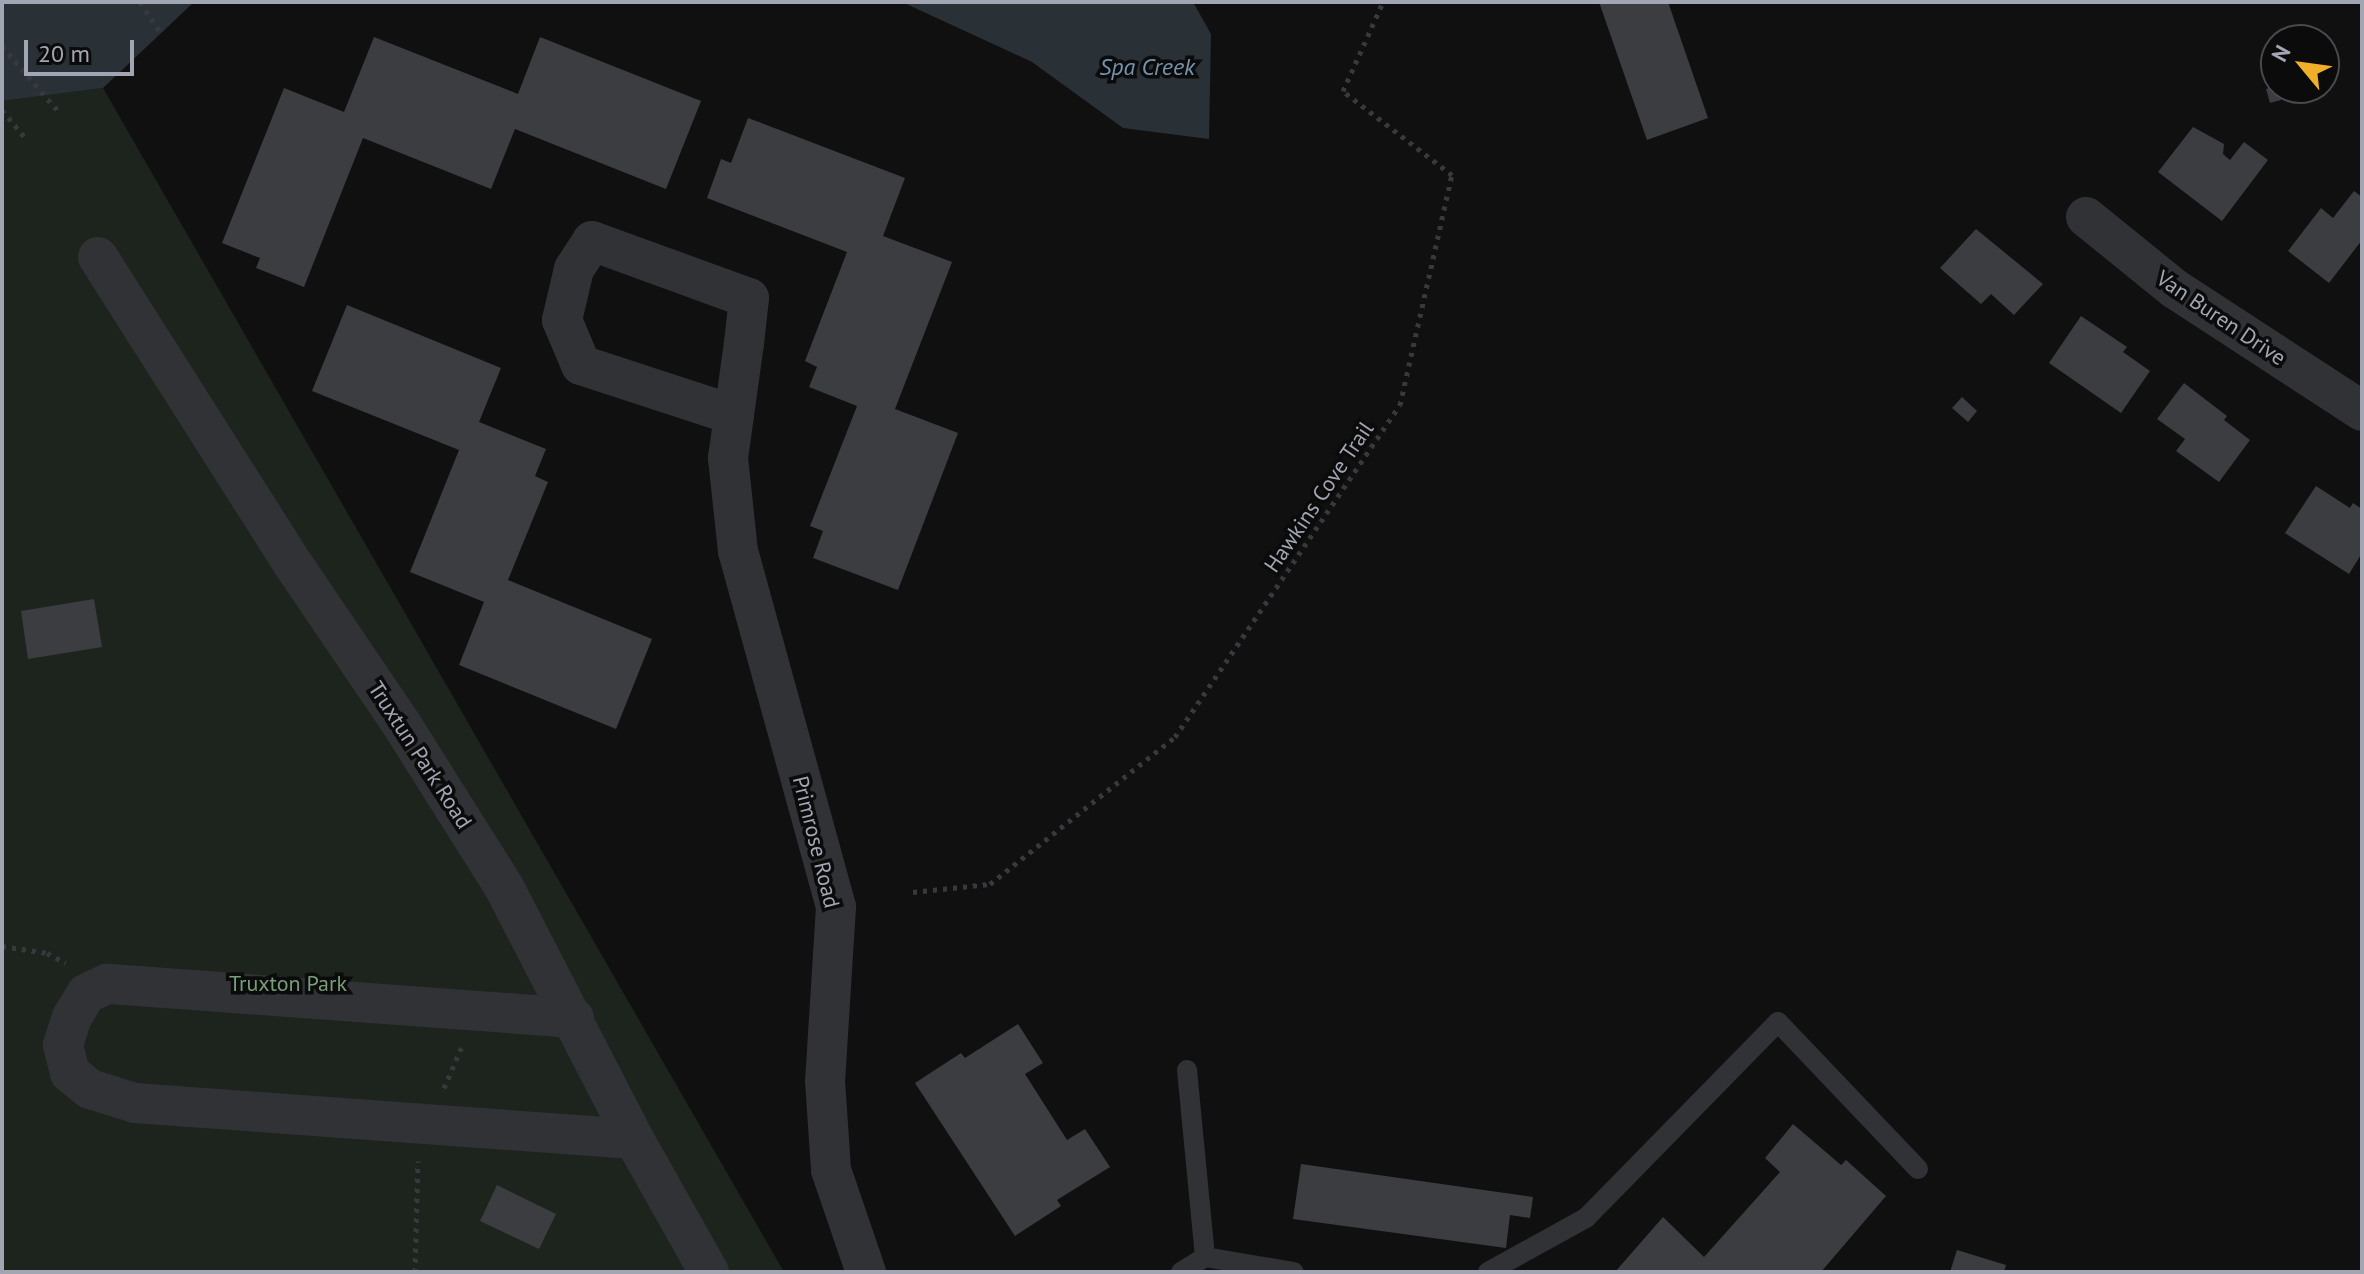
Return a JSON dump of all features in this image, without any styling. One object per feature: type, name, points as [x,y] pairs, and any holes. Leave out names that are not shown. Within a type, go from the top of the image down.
[{"type":"street","name":"Van Buren Drive","points":[[2086,217],[2175,289],[2357,398]]},
{"type":"street","name":"Primrose Road","points":[[734,415],[581,365],[562,320],[574,269],[592,241],[749,298],[734,415],[728,458],[738,551],[836,907],[825,1081],[831,1170],[866,1272]]},
{"type":"street","name":"Truxtun Park Road","points":[[98,257],[504,887],[634,1139],[709,1272]]},
{"type":"street","points":[[574,1018],[107,984],[86,994],[72,1017],[63,1045],[70,1073],[90,1089],[135,1103],[634,1139]]},
{"type":"lane","points":[[1488,1272],[1586,1218],[1778,1022],[1918,1169]]},
{"type":"lane","points":[[1187,1070],[1205,1257]]},
{"type":"lane","points":[[1181,1272],[1205,1257],[1294,1272]]},
{"type":"path","points":[[140,2],[160,32]]},
{"type":"path","name":"Hawkins Cove Trail","points":[[913,892],[990,884],[1175,737],[1400,405],[1452,175],[1343,91],[1383,2]]},
{"type":"path","points":[[2,46],[58,111]]},
{"type":"path","points":[[2,110],[25,137]]},
{"type":"path","points":[[2,946],[47,953],[107,984]]},
{"type":"green space","name":"Truxton Park","points":[[103,88],[784,1272],[2,1272],[2,101]]},
{"type":"water","points":[[2,2],[194,2],[103,88],[2,101]]},
{"type":"water","name":"Spa Creek","points":[[902,2],[1193,2],[1211,34],[1209,139],[1123,128],[1032,62]]},
{"type":"building","points":[[1599,2],[1668,2],[1708,118],[1647,140]]},
{"type":"building","points":[[374,37],[518,94],[540,37],[701,101],[666,189],[515,129],[491,189],[363,138],[304,287],[256,268],[260,258],[222,243],[284,88],[344,112]]},
{"type":"building","points":[[748,118],[905,178],[883,236],[952,262],[895,409],[958,433],[898,590],[813,558],[823,531],[810,526],[857,406],[809,387],[817,367],[805,361],[847,252],[707,198],[721,159],[731,163]]},
{"type":"building","points":[[2193,127],[2224,144],[2223,154],[2230,160],[2244,142],[2268,160],[2222,221],[2158,172]]},
{"type":"building","points":[[2354,191],[2362,197],[2362,240],[2329,283],[2288,251],[2321,208],[2333,218]]},
{"type":"building","points":[[1976,229],[2043,284],[2014,315],[1991,294],[1981,304],[1940,268]]},
{"type":"building","points":[[347,305],[501,368],[479,422],[546,449],[535,476],[548,482],[508,580],[652,639],[616,729],[459,665],[484,602],[410,572],[459,450],[312,391]]},
{"type":"building","points":[[2081,316],[2127,347],[2123,352],[2150,371],[2121,413],[2049,363]]},
{"type":"building","points":[[2184,383],[2227,416],[2224,420],[2250,440],[2219,482],[2176,451],[2185,439],[2157,419]]},
{"type":"building","points":[[1962,397],[1977,411],[1968,422],[1952,408]]},
{"type":"building","points":[[2316,486],[2350,508],[2353,503],[2362,509],[2362,553],[2349,574],[2285,533]]},
{"type":"building","points":[[94,599],[102,647],[28,659],[21,611]]},
{"type":"building","points":[[1018,1024],[1043,1063],[1025,1074],[1067,1140],[1085,1129],[1110,1167],[1057,1200],[1061,1206],[1015,1236],[915,1083],[961,1053],[965,1058]]},
{"type":"building","points":[[1793,1124],[1841,1165],[1846,1160],[1886,1196],[1821,1272],[1615,1272],[1663,1217],[1704,1257],[1780,1172],[1765,1158]]},
{"type":"building","points":[[1301,1164],[1533,1197],[1530,1218],[1510,1215],[1506,1248],[1293,1219]]},
{"type":"building","points":[[497,1185],[556,1214],[539,1249],[480,1221]]},
{"type":"building","points":[[1957,1250],[2006,1265],[2004,1272],[1950,1272]]}]
